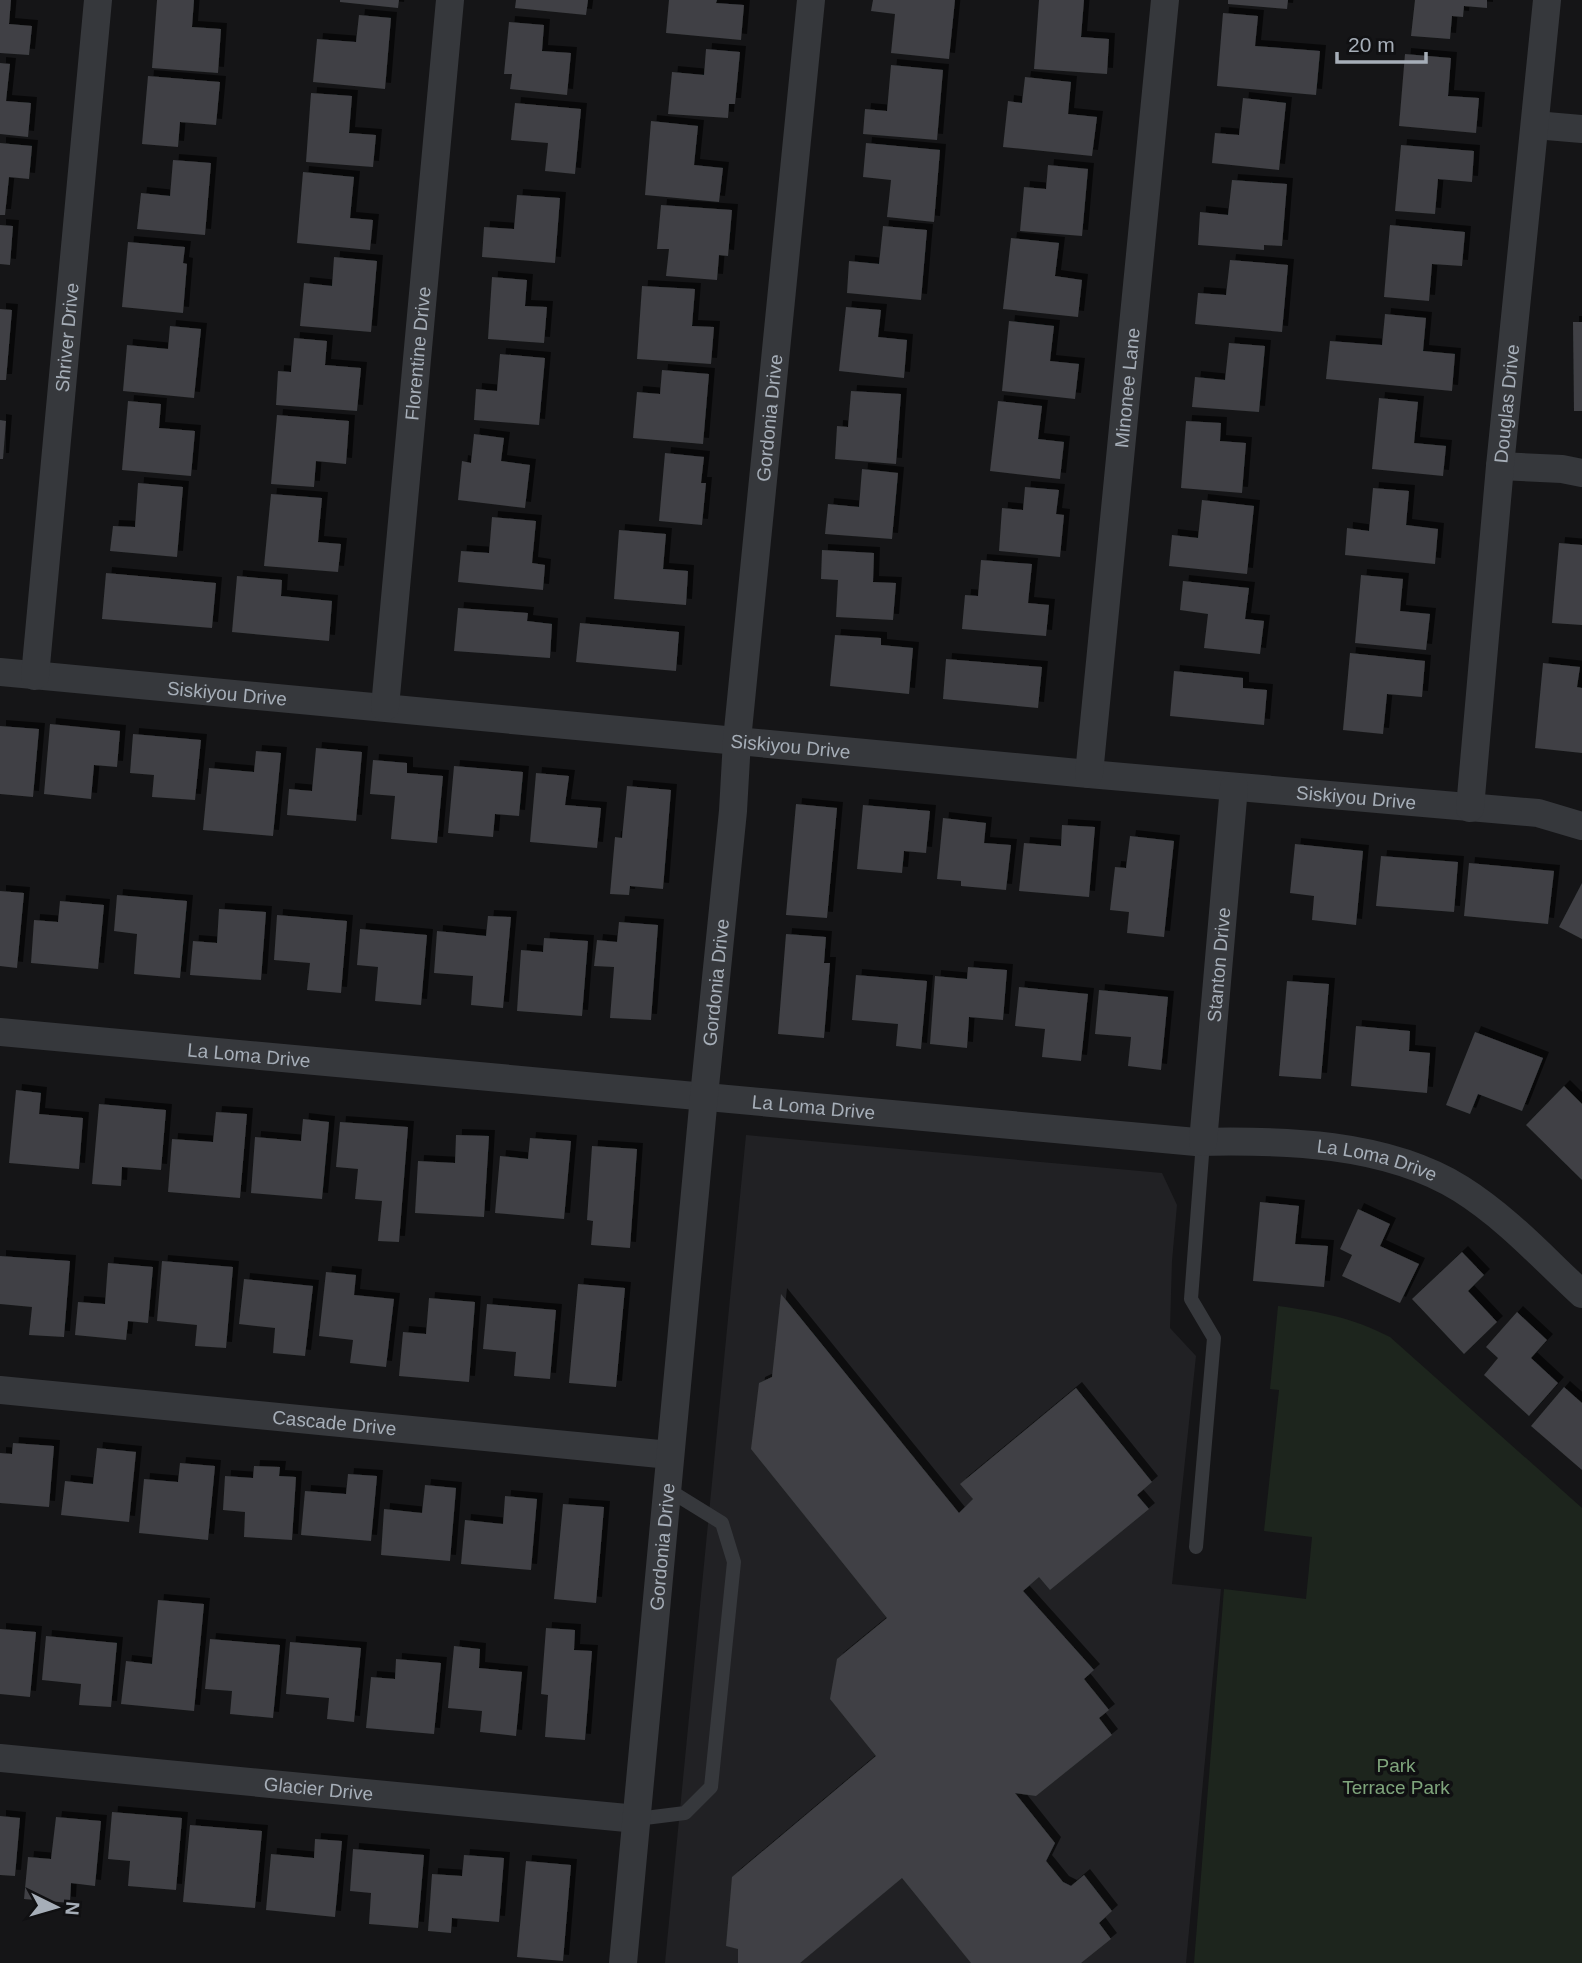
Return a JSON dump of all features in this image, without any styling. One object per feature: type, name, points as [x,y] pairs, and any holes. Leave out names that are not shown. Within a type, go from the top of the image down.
[{"type":"street","name":"Shriver Drive","points":[[35,676],[98,0]]},
{"type":"street","name":"Florentine Drive","points":[[385,707],[450,0]]},
{"type":"street","name":"Gordonia Drive","points":[[623,1963],[733,811],[737,740],[811,0]]},
{"type":"street","name":"Minonee Lane","points":[[1088,774],[1164,0]]},
{"type":"street","name":"Douglas Drive","points":[[1471,808],[1500,466],[1547,0]]},
{"type":"street","points":[[1535,125],[1582,129]]},
{"type":"street","points":[[1500,466],[1562,469],[1582,473]]},
{"type":"street","name":"Siskiyou Drive","points":[[0,672],[1538,814],[1582,826]]},
{"type":"street","name":"Stanton Drive","points":[[1203,1142],[1234,787]]},
{"type":"street","name":"La Loma Drive","points":[[0,1032],[1203,1142],[1258,1142],[1341,1149],[1376,1155],[1417,1167],[1460,1189],[1503,1219],[1582,1294]]},
{"type":"street","name":"Cascade Drive","points":[[0,1390],[670,1455]]},
{"type":"street","name":"Glacier Drive","points":[[0,1758],[637,1819]]},
{"type":"lane","points":[[1196,1547],[1214,1338],[1191,1300],[1203,1142]]},
{"type":"lane","points":[[637,1819],[685,1813],[710,1787],[734,1562],[722,1523],[667,1489]]},
{"type":"shaded area","points":[[746,1135],[1162,1173],[1177,1205],[1170,1328],[1196,1356],[1172,1584],[1221,1589],[1186,1963],[665,1963]]},
{"type":"green space","name":"Park Terrace Park","points":[[1278,1306],[1336,1316],[1390,1337],[1582,1508],[1582,1963],[1194,1963],[1224,1589],[1306,1599],[1312,1537],[1264,1531],[1279,1390],[1270,1389]]},
{"type":"building","points":[[0,0],[11,0],[9,24],[32,26],[29,55],[0,53]]},
{"type":"building","points":[[157,0],[194,0],[192,27],[221,29],[218,73],[152,68]]},
{"type":"building","points":[[340,0],[399,0],[398,8]]},
{"type":"building","points":[[516,0],[588,0],[586,15],[515,8]]},
{"type":"building","points":[[669,0],[717,0],[716,3],[744,5],[741,40],[666,33]]},
{"type":"building","points":[[873,0],[955,0],[949,59],[891,53],[895,14],[871,11]]},
{"type":"building","points":[[1039,0],[1084,0],[1081,37],[1109,39],[1107,74],[1034,69]]},
{"type":"building","points":[[1228,0],[1288,0],[1287,9],[1228,4]]},
{"type":"building","points":[[1415,0],[1487,0],[1487,8],[1464,6],[1463,17],[1452,16],[1450,39],[1411,36]]},
{"type":"building","points":[[1223,13],[1258,16],[1255,46],[1320,51],[1316,95],[1217,86]]},
{"type":"building","points":[[359,15],[391,18],[385,89],[313,82],[317,39],[356,42]]},
{"type":"building","points":[[509,22],[544,25],[542,51],[571,53],[567,95],[510,89],[512,74],[504,74]]},
{"type":"building","points":[[706,49],[740,52],[735,104],[729,104],[728,118],[668,114],[672,72],[704,75]]},
{"type":"building","points":[[1405,54],[1451,58],[1448,96],[1479,98],[1476,133],[1399,126]]},
{"type":"building","points":[[0,63],[10,64],[6,101],[31,103],[28,137],[0,134]]},
{"type":"building","points":[[891,65],[943,70],[937,140],[863,134],[865,109],[887,111]]},
{"type":"building","points":[[148,76],[220,82],[216,125],[180,122],[178,147],[142,144]]},
{"type":"building","points":[[1025,77],[1071,82],[1068,114],[1097,117],[1092,156],[1003,147],[1008,101],[1022,103]]},
{"type":"building","points":[[311,93],[352,96],[349,133],[376,135],[373,167],[306,162]]},
{"type":"building","points":[[1243,98],[1286,103],[1279,170],[1212,163],[1215,133],[1239,135]]},
{"type":"building","points":[[515,103],[581,109],[575,174],[545,171],[548,143],[511,140]]},
{"type":"building","points":[[651,121],[698,126],[694,165],[723,168],[719,202],[645,195]]},
{"type":"building","points":[[0,143],[32,146],[29,179],[9,177],[5,215],[0,215]]},
{"type":"building","points":[[866,143],[940,150],[934,222],[887,217],[891,180],[863,177]]},
{"type":"building","points":[[1401,145],[1474,151],[1472,182],[1438,179],[1435,214],[1395,211]]},
{"type":"building","points":[[173,160],[211,163],[205,235],[137,229],[141,193],[170,196]]},
{"type":"building","points":[[1048,165],[1088,169],[1082,236],[1020,231],[1024,187],[1046,189]]},
{"type":"building","points":[[303,172],[354,177],[350,218],[373,220],[370,250],[297,243]]},
{"type":"building","points":[[1232,180],[1287,184],[1282,246],[1264,245],[1264,250],[1198,245],[1200,212],[1228,215]]},
{"type":"building","points":[[517,195],[560,198],[555,263],[482,257],[484,227],[514,229]]},
{"type":"building","points":[[661,205],[732,210],[728,256],[719,255],[717,280],[666,276],[669,249],[657,249]]},
{"type":"building","points":[[0,225],[13,226],[10,265],[0,264]]},
{"type":"building","points":[[1390,225],[1465,232],[1462,266],[1432,264],[1429,301],[1384,297]]},
{"type":"building","points":[[883,226],[927,230],[921,300],[847,293],[849,261],[879,264]]},
{"type":"building","points":[[1011,238],[1059,243],[1055,276],[1082,280],[1078,317],[1003,309]]},
{"type":"building","points":[[128,242],[185,247],[183,263],[187,264],[183,313],[122,307]]},
{"type":"building","points":[[334,257],[377,261],[371,332],[300,326],[304,283],[332,286]]},
{"type":"building","points":[[1230,260],[1288,265],[1282,332],[1195,324],[1198,293],[1226,295]]},
{"type":"building","points":[[492,277],[527,280],[525,306],[547,307],[544,343],[488,339]]},
{"type":"building","points":[[642,286],[695,289],[692,326],[714,327],[711,364],[637,359]]},
{"type":"building","points":[[846,307],[881,310],[878,337],[907,340],[904,378],[839,371]]},
{"type":"building","points":[[0,309],[12,310],[6,380],[0,380]]},
{"type":"building","points":[[1385,314],[1426,318],[1423,351],[1455,354],[1452,391],[1326,379],[1330,341],[1382,345]]},
{"type":"building","points":[[1009,321],[1054,326],[1050,361],[1079,364],[1075,399],[1002,391]]},
{"type":"building","points":[[1573,322],[1582,322],[1582,411],[1574,411]]},
{"type":"building","points":[[170,326],[201,329],[194,398],[123,391],[127,345],[168,349]]},
{"type":"building","points":[[294,338],[327,341],[325,365],[361,368],[357,411],[276,405],[278,371],[291,372]]},
{"type":"building","points":[[1229,343],[1265,346],[1259,412],[1192,407],[1195,377],[1225,380]]},
{"type":"building","points":[[500,354],[545,358],[539,425],[474,420],[476,389],[497,391]]},
{"type":"building","points":[[662,370],[709,374],[703,444],[633,438],[637,392],[660,394]]},
{"type":"building","points":[[851,391],[901,394],[896,464],[835,459],[837,426],[848,427]]},
{"type":"building","points":[[1379,398],[1418,402],[1414,443],[1446,446],[1443,476],[1372,469]]},
{"type":"building","points":[[128,401],[161,404],[159,428],[195,431],[191,476],[122,470]]},
{"type":"building","points":[[998,401],[1042,406],[1038,439],[1064,442],[1060,479],[990,471]]},
{"type":"building","points":[[277,415],[349,421],[346,464],[316,461],[314,487],[271,484]]},
{"type":"building","points":[[0,420],[6,421],[3,459],[0,459]]},
{"type":"building","points":[[1186,421],[1221,423],[1220,441],[1246,443],[1242,493],[1181,488]]},
{"type":"building","points":[[474,434],[504,438],[501,461],[530,465],[525,508],[458,500],[462,461],[471,463]]},
{"type":"building","points":[[665,453],[704,457],[701,483],[706,483],[702,525],[659,521]]},
{"type":"building","points":[[862,469],[898,473],[892,539],[825,534],[828,504],[859,507]]},
{"type":"building","points":[[138,483],[183,487],[177,557],[110,551],[113,526],[135,527]]},
{"type":"building","points":[[1025,487],[1059,490],[1056,514],[1064,515],[1060,557],[999,551],[1002,508],[1023,510]]},
{"type":"building","points":[[1373,488],[1409,491],[1406,525],[1438,529],[1435,564],[1345,555],[1347,528],[1369,531]]},
{"type":"building","points":[[271,494],[322,498],[318,542],[341,544],[338,572],[264,566]]},
{"type":"building","points":[[1202,500],[1254,506],[1247,574],[1169,566],[1172,535],[1198,538]]},
{"type":"building","points":[[492,517],[536,521],[532,563],[545,565],[543,590],[458,582],[461,551],[489,553]]},
{"type":"building","points":[[619,530],[666,534],[663,569],[688,571],[686,605],[614,599]]},
{"type":"building","points":[[1559,543],[1582,545],[1582,625],[1552,623]]},
{"type":"building","points":[[822,550],[874,553],[873,582],[896,583],[893,620],[836,617],[838,580],[821,579]]},
{"type":"building","points":[[981,560],[1032,564],[1028,603],[1049,605],[1046,636],[962,629],[965,595],[978,596]]},
{"type":"building","points":[[106,573],[216,583],[212,628],[102,619]]},
{"type":"building","points":[[1361,575],[1403,579],[1400,611],[1430,614],[1426,650],[1355,643]]},
{"type":"building","points":[[237,576],[282,580],[281,596],[332,601],[329,641],[232,632]]},
{"type":"building","points":[[1183,581],[1249,588],[1245,619],[1264,621],[1260,654],[1204,648],[1208,614],[1180,610]]},
{"type":"building","points":[[458,608],[528,613],[527,621],[552,624],[550,658],[454,651]]},
{"type":"building","points":[[580,623],[679,632],[676,671],[576,662]]},
{"type":"building","points":[[835,635],[881,638],[881,645],[913,648],[909,694],[830,686]]},
{"type":"building","points":[[1350,653],[1425,661],[1422,697],[1387,694],[1383,734],[1343,730]]},
{"type":"building","points":[[946,659],[1042,667],[1038,708],[943,699]]},
{"type":"building","points":[[1543,663],[1580,667],[1577,687],[1582,688],[1582,753],[1535,748]]},
{"type":"building","points":[[1174,671],[1243,678],[1243,688],[1267,690],[1264,725],[1170,716]]},
{"type":"building","points":[[50,724],[120,731],[117,767],[94,765],[91,799],[44,794]]},
{"type":"building","points":[[0,726],[39,729],[33,797],[0,794]]},
{"type":"building","points":[[133,734],[201,740],[195,800],[152,797],[154,775],[130,773]]},
{"type":"building","points":[[316,748],[362,752],[356,821],[287,815],[289,789],[312,791]]},
{"type":"building","points":[[256,751],[281,753],[273,836],[203,830],[209,768],[254,772]]},
{"type":"building","points":[[373,760],[407,763],[407,773],[443,776],[437,843],[391,839],[395,796],[370,794]]},
{"type":"building","points":[[454,766],[523,772],[519,816],[495,814],[493,837],[448,833]]},
{"type":"building","points":[[536,773],[569,776],[565,805],[601,808],[597,848],[530,842]]},
{"type":"building","points":[[627,786],[671,790],[663,889],[630,886],[629,895],[610,894],[615,837],[622,838]]},
{"type":"building","points":[[796,804],[837,808],[827,918],[786,915]]},
{"type":"building","points":[[863,805],[930,811],[926,853],[904,851],[902,873],[857,869]]},
{"type":"building","points":[[943,818],[986,823],[984,843],[1011,845],[1006,890],[961,886],[961,881],[937,879]]},
{"type":"building","points":[[1062,825],[1095,827],[1089,897],[1019,891],[1024,843],[1061,846]]},
{"type":"building","points":[[1130,836],[1174,841],[1164,937],[1127,933],[1129,912],[1110,910],[1115,867],[1126,868]]},
{"type":"building","points":[[1295,844],[1363,851],[1356,925],[1312,920],[1314,896],[1290,893]]},
{"type":"building","points":[[1381,856],[1458,862],[1454,912],[1376,906]]},
{"type":"building","points":[[1469,863],[1554,871],[1548,924],[1464,916]]},
{"type":"building","points":[[1582,883],[1582,939],[1559,927]]},
{"type":"building","points":[[0,891],[24,893],[17,968],[0,966]]},
{"type":"building","points":[[117,895],[187,901],[180,978],[134,974],[137,934],[114,931]]},
{"type":"building","points":[[60,901],[104,905],[98,969],[31,963],[34,920],[58,922]]},
{"type":"building","points":[[219,909],[266,912],[261,980],[190,975],[193,941],[217,943]]},
{"type":"building","points":[[277,915],[347,921],[341,993],[307,990],[310,963],[274,960]]},
{"type":"building","points":[[488,916],[511,917],[503,1008],[471,1005],[473,976],[434,973],[437,931],[486,936]]},
{"type":"building","points":[[619,922],[658,925],[651,1020],[610,1018],[614,967],[594,966],[597,940],[617,942]]},
{"type":"building","points":[[360,929],[427,935],[421,1005],[375,1001],[378,967],[357,965]]},
{"type":"building","points":[[786,934],[826,937],[824,963],[830,963],[824,1038],[778,1034]]},
{"type":"building","points":[[544,938],[588,941],[582,1016],[517,1011],[521,950],[543,952]]},
{"type":"building","points":[[968,967],[1007,970],[1003,1020],[969,1017],[967,1048],[930,1044],[935,976],[967,979]]},
{"type":"building","points":[[856,975],[927,981],[921,1049],[896,1046],[898,1024],[852,1020]]},
{"type":"building","points":[[1287,981],[1329,984],[1321,1079],[1279,1076]]},
{"type":"building","points":[[1019,987],[1088,994],[1081,1061],[1042,1057],[1045,1029],[1015,1026]]},
{"type":"building","points":[[1099,990],[1168,997],[1161,1070],[1128,1066],[1131,1037],[1095,1034]]},
{"type":"building","points":[[1356,1026],[1410,1031],[1409,1051],[1430,1053],[1427,1093],[1351,1086]]},
{"type":"building","points":[[1475,1032],[1543,1058],[1522,1111],[1478,1094],[1470,1114],[1446,1105]]},
{"type":"building","points":[[1564,1086],[1582,1104],[1582,1180],[1526,1125]]},
{"type":"building","points":[[16,1090],[41,1093],[39,1114],[83,1118],[79,1169],[9,1163]]},
{"type":"building","points":[[99,1104],[166,1110],[161,1170],[122,1167],[121,1186],[92,1184]]},
{"type":"building","points":[[216,1112],[247,1114],[240,1198],[168,1192],[172,1139],[213,1142]]},
{"type":"building","points":[[303,1119],[329,1122],[322,1199],[251,1193],[255,1137],[301,1141]]},
{"type":"building","points":[[340,1122],[408,1127],[399,1242],[378,1241],[382,1201],[355,1199],[358,1169],[336,1167]]},
{"type":"building","points":[[456,1135],[489,1136],[484,1217],[415,1213],[418,1161],[455,1163]]},
{"type":"building","points":[[530,1138],[571,1141],[564,1219],[495,1213],[500,1156],[528,1159]]},
{"type":"building","points":[[592,1146],[637,1149],[630,1248],[591,1245],[593,1221],[587,1220]]},
{"type":"building","points":[[1260,1202],[1299,1206],[1295,1244],[1328,1246],[1324,1287],[1253,1281]]},
{"type":"building","points":[[1358,1209],[1390,1224],[1380,1246],[1419,1264],[1400,1303],[1342,1276],[1352,1255],[1340,1249]]},
{"type":"building","points":[[1462,1252],[1484,1275],[1468,1291],[1497,1322],[1464,1354],[1412,1299]]},
{"type":"building","points":[[0,1256],[70,1261],[64,1337],[29,1335],[32,1307],[0,1304]]},
{"type":"building","points":[[162,1261],[233,1267],[226,1348],[195,1346],[197,1325],[157,1321]]},
{"type":"building","points":[[108,1263],[153,1267],[148,1323],[128,1321],[126,1340],[75,1335],[78,1302],[105,1304]]},
{"type":"building","points":[[326,1272],[356,1275],[354,1295],[394,1299],[386,1367],[350,1363],[353,1340],[319,1336]]},
{"type":"building","points":[[244,1279],[313,1286],[305,1356],[273,1353],[275,1328],[239,1324]]},
{"type":"building","points":[[578,1284],[625,1288],[616,1387],[569,1383]]},
{"type":"building","points":[[781,1294],[959,1513],[973,1499],[960,1484],[1076,1388],[1152,1482],[1137,1495],[1149,1509],[1050,1590],[1039,1577],[1023,1591],[1094,1670],[1084,1679],[1109,1710],[1099,1718],[1112,1735],[1036,1796],[1015,1793],[1055,1843],[1046,1861],[1063,1882],[1071,1886],[1084,1875],[1112,1911],[1099,1923],[1111,1939],[1081,1963],[971,1963],[902,1878],[800,1963],[738,1963],[738,1949],[726,1946],[732,1877],[876,1756],[830,1699],[837,1659],[887,1618],[751,1449],[759,1383],[772,1377]]},
{"type":"building","points":[[429,1298],[475,1302],[469,1382],[399,1376],[403,1332],[426,1334]]},
{"type":"building","points":[[487,1304],[556,1310],[550,1379],[514,1376],[516,1352],[483,1349]]},
{"type":"building","points":[[1517,1312],[1547,1340],[1531,1358],[1558,1383],[1529,1416],[1484,1375],[1498,1358],[1486,1347]]},
{"type":"building","points":[[1564,1387],[1582,1403],[1582,1470],[1531,1426]]},
{"type":"building","points":[[13,1443],[54,1446],[49,1507],[0,1503],[0,1453],[12,1454]]},
{"type":"building","points":[[97,1448],[136,1452],[129,1522],[61,1515],[65,1481],[93,1484]]},
{"type":"building","points":[[180,1463],[215,1466],[208,1540],[139,1533],[144,1479],[178,1482]]},
{"type":"building","points":[[254,1466],[280,1467],[279,1476],[296,1477],[292,1540],[244,1537],[245,1512],[223,1510],[225,1476],[253,1478]]},
{"type":"building","points":[[348,1474],[377,1476],[371,1541],[301,1535],[305,1491],[346,1494]]},
{"type":"building","points":[[425,1485],[456,1488],[450,1561],[381,1555],[384,1509],[422,1513]]},
{"type":"building","points":[[505,1496],[537,1499],[531,1570],[461,1564],[465,1520],[503,1524]]},
{"type":"building","points":[[563,1504],[604,1507],[596,1603],[554,1599]]},
{"type":"building","points":[[158,1600],[204,1604],[194,1711],[121,1704],[126,1661],[152,1664]]},
{"type":"building","points":[[546,1628],[575,1630],[574,1650],[592,1651],[585,1740],[545,1737],[548,1695],[541,1694]]},
{"type":"building","points":[[0,1629],[36,1632],[30,1697],[0,1694]]},
{"type":"building","points":[[46,1636],[117,1643],[111,1707],[79,1705],[81,1684],[42,1680]]},
{"type":"building","points":[[210,1639],[280,1645],[273,1718],[230,1714],[232,1691],[205,1689]]},
{"type":"building","points":[[290,1642],[361,1648],[354,1722],[327,1719],[329,1698],[286,1694]]},
{"type":"building","points":[[454,1646],[480,1649],[479,1668],[522,1672],[516,1736],[480,1732],[482,1711],[448,1708]]},
{"type":"building","points":[[396,1659],[441,1663],[434,1734],[366,1728],[371,1677],[395,1679]]},
{"type":"building","points":[[112,1812],[182,1818],[176,1890],[128,1886],[130,1861],[108,1859]]},
{"type":"building","points":[[0,1816],[20,1818],[15,1876],[0,1875]]},
{"type":"building","points":[[56,1817],[101,1821],[95,1886],[71,1883],[70,1903],[24,1899],[28,1857],[51,1859]]},
{"type":"building","points":[[190,1825],[262,1831],[255,1908],[183,1902]]},
{"type":"building","points":[[315,1839],[342,1841],[335,1917],[266,1910],[271,1854],[314,1858]]},
{"type":"building","points":[[353,1849],[424,1855],[418,1928],[369,1924],[371,1893],[350,1891]]},
{"type":"building","points":[[464,1855],[504,1858],[499,1922],[452,1918],[451,1933],[428,1931],[432,1874],[462,1876]]},
{"type":"building","points":[[526,1861],[571,1865],[563,1961],[517,1957]]}]
